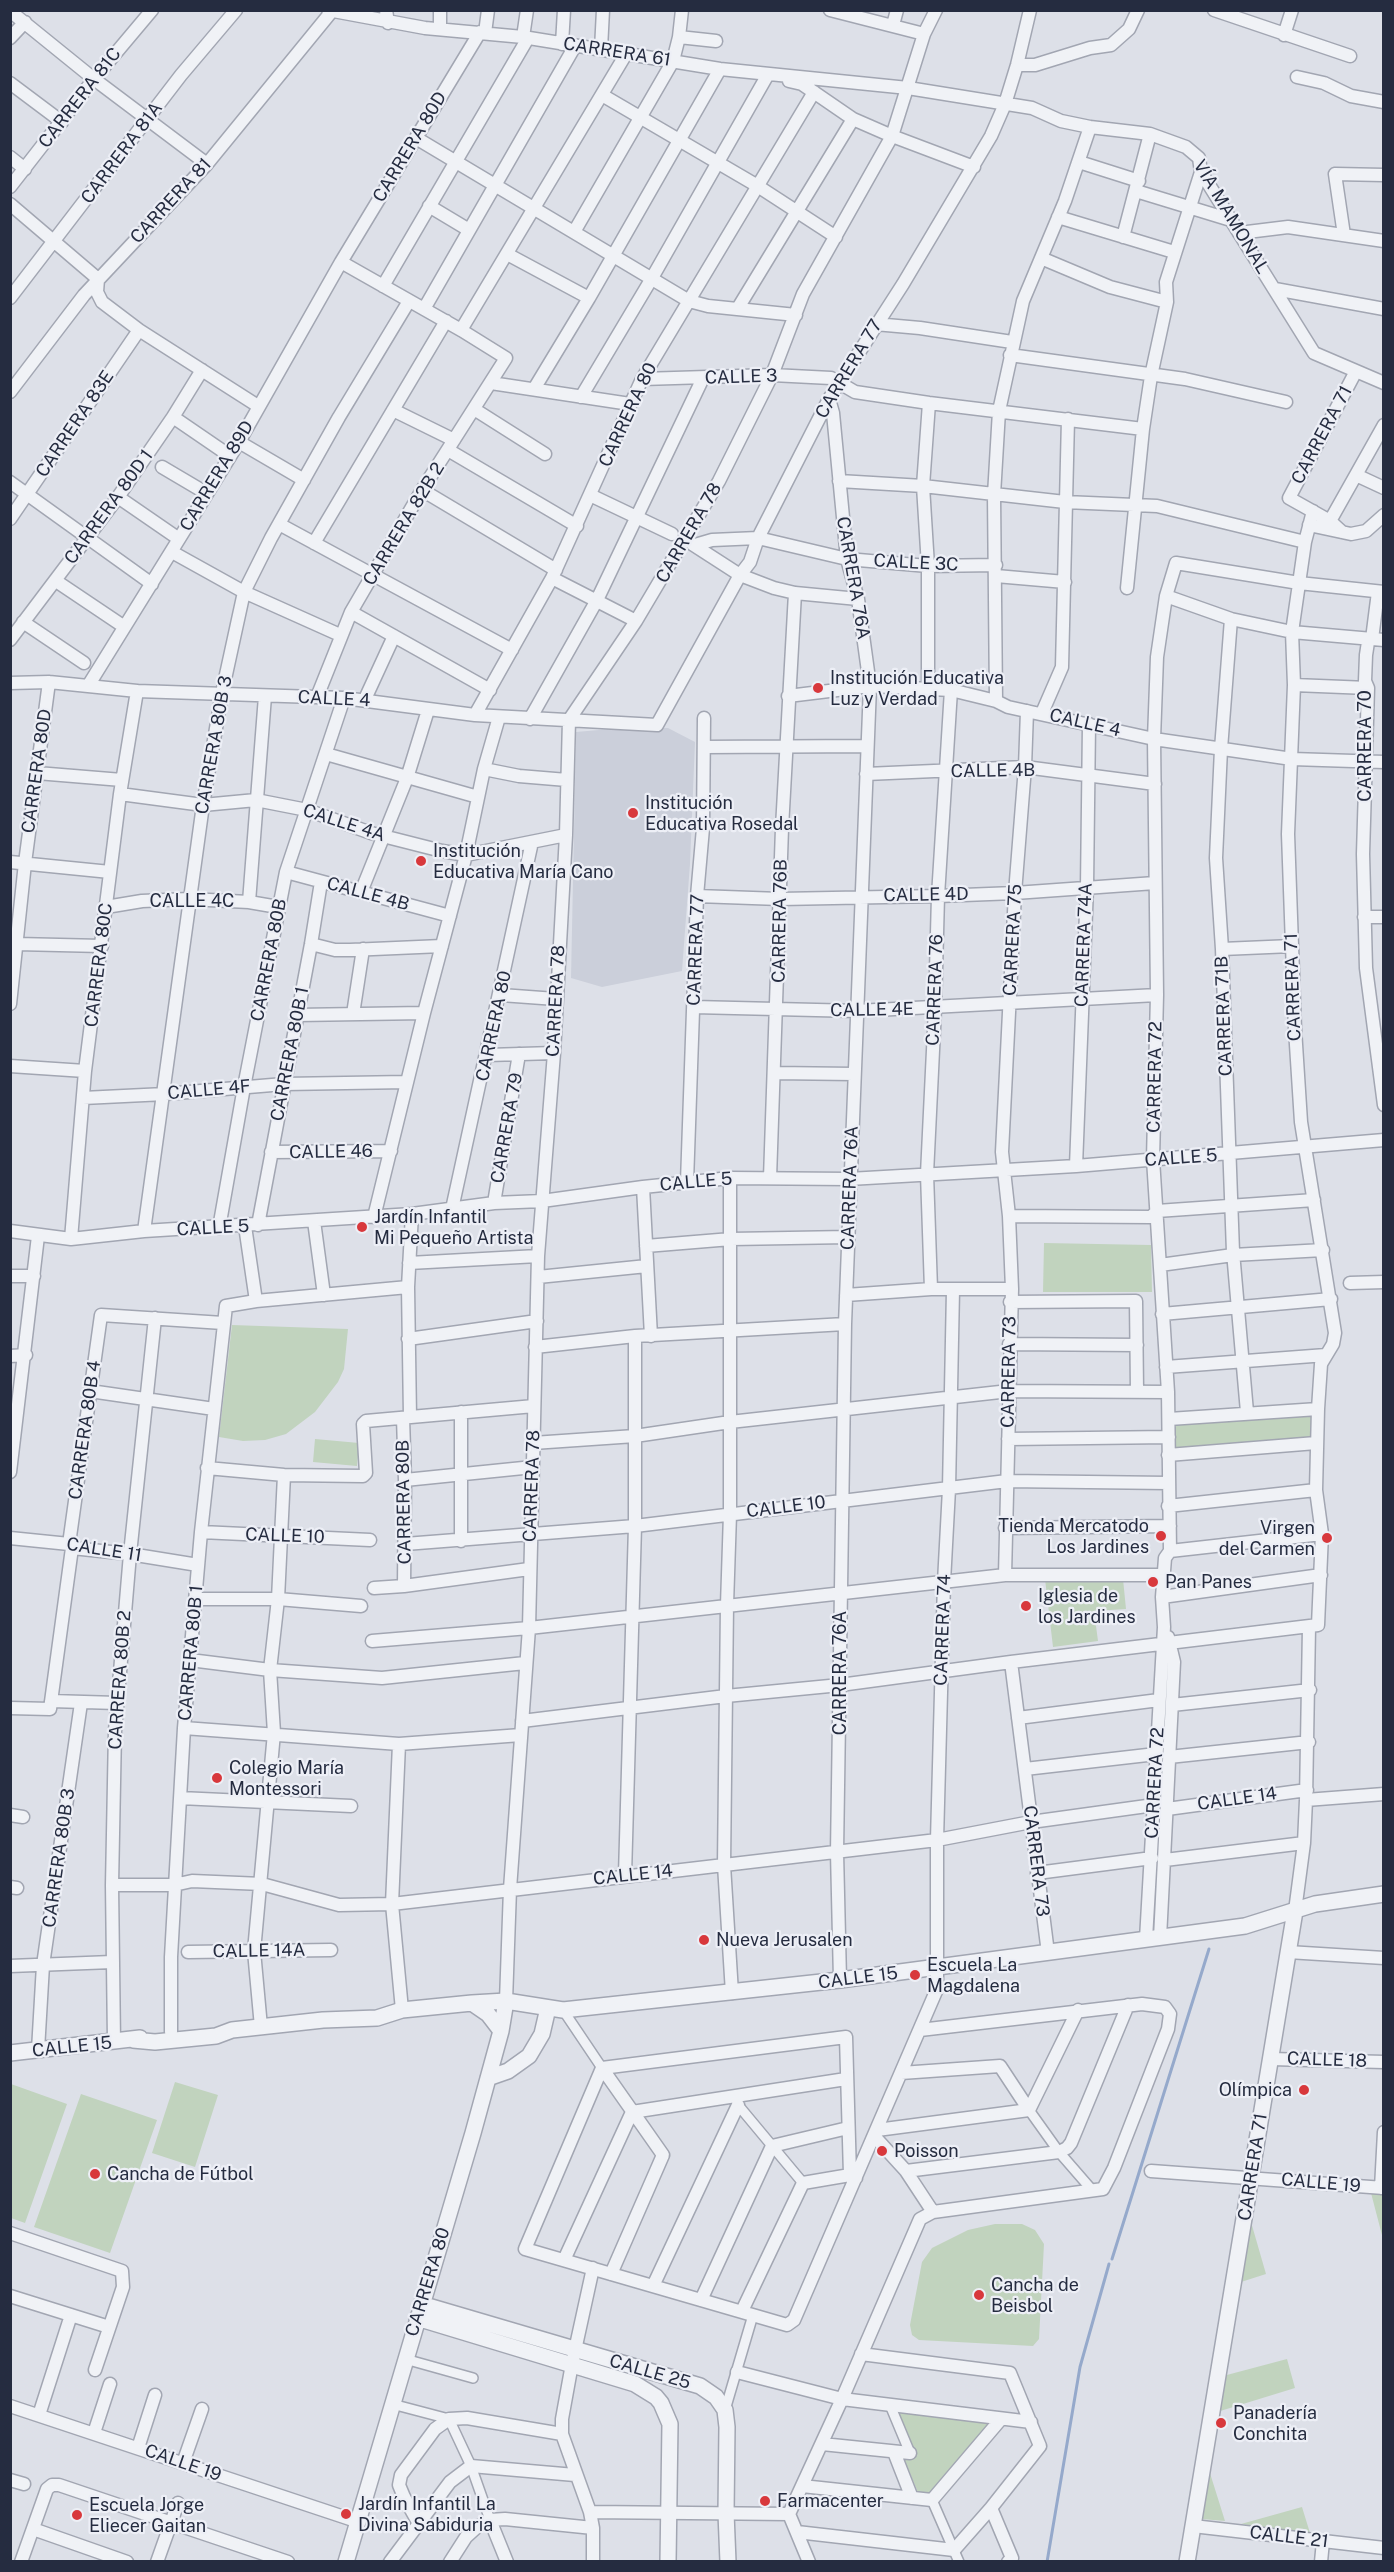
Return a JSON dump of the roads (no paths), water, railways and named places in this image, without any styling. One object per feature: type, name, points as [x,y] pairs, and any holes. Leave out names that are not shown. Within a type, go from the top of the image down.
[{"type":"street","name":"CARRERA 81C","points":[[10,186],[94,79],[152,10]]},
{"type":"street","name":"CARRERA 81A","points":[[10,298],[181,75],[236,10]]},
{"type":"street","points":[[440,10],[440,28]]},
{"type":"street","points":[[482,32],[488,10]]},
{"type":"street","points":[[383,286],[526,37],[527,10]]},
{"type":"street","points":[[424,309],[496,184],[568,45],[564,10]]},
{"type":"street","points":[[601,49],[603,10]]},
{"type":"street","points":[[574,232],[673,61],[682,10]]},
{"type":"street","points":[[830,10],[924,34]]},
{"type":"street","points":[[893,25],[897,10]]},
{"type":"street","points":[[908,88],[924,34],[936,10]]},
{"type":"street","name":"CARRERA 77","points":[[657,725],[740,574],[750,562],[759,538],[829,399],[875,324],[903,284],[974,167],[1005,104],[1030,10]]},
{"type":"street","points":[[1017,65],[1035,64],[1090,48],[1111,45],[1129,29],[1138,10]]},
{"type":"street","points":[[1214,10],[1243,15],[1284,34],[1350,56]]},
{"type":"street","points":[[1284,34],[1292,10]]},
{"type":"street","points":[[10,11],[94,79],[207,164]]},
{"type":"street","name":"CARRERA 61","points":[[330,11],[387,17],[440,28],[526,37],[767,76],[784,74],[908,88]]},
{"type":"street","name":"CARRERA 81","points":[[10,392],[98,279],[207,164],[330,11]]},
{"type":"street","points":[[10,38],[25,22]]},
{"type":"street","name":"CARRERA 80D","points":[[340,262],[482,32]]},
{"type":"street","points":[[679,37],[716,41]]},
{"type":"street","points":[[340,262],[461,330],[626,54]]},
{"type":"street","points":[[534,389],[614,255],[720,69]]},
{"type":"street","points":[[581,397],[719,163],[767,76],[802,84],[853,118],[892,136],[974,167]]},
{"type":"street","points":[[1297,77],[1324,83],[1351,96],[1383,102]]},
{"type":"street","points":[[10,83],[62,122]]},
{"type":"street","name":"VÍA MAMONAL","points":[[908,88],[1032,108],[1061,121],[1150,134],[1186,147],[1199,158],[1201,172],[1314,353],[1355,373],[1383,383]]},
{"type":"street","name":"CARRERA 78","points":[[506,2001],[510,1889],[529,1628],[538,1256],[554,1053],[566,835],[569,720],[690,543],[772,375],[803,294],[892,136],[908,88]]},
{"type":"street","name":"CARRERA 80","points":[[475,715],[554,574],[642,379],[756,185],[814,92]]},
{"type":"street","points":[[602,95],[756,185],[836,237]]},
{"type":"street","points":[[738,308],[853,118]]},
{"type":"street","points":[[996,700],[994,495],[999,411],[1012,342],[1023,301],[1058,217],[1090,127]]},
{"type":"street","points":[[1123,237],[1150,134]]},
{"type":"street","points":[[416,138],[689,301],[708,306],[796,315]]},
{"type":"street","points":[[10,157],[25,169]]},
{"type":"street","points":[[1079,162],[1190,209],[1231,220]]},
{"type":"street","points":[[1127,588],[1143,429],[1150,375],[1167,302],[1166,282],[1201,172]]},
{"type":"street","points":[[1344,236],[1335,174],[1383,175]]},
{"type":"street","points":[[10,204],[98,279],[97,292],[102,302],[139,330],[258,406]]},
{"type":"street","points":[[429,206],[469,230]]},
{"type":"street","points":[[1058,217],[1174,252]]},
{"type":"street","points":[[1239,232],[1288,227],[1383,241]]},
{"type":"street","points":[[507,254],[589,298]]},
{"type":"street","points":[[1041,258],[1110,287],[1167,302]]},
{"type":"street","name":"CARRERA 89D","points":[[88,686],[123,626],[152,584],[239,442],[340,262]]},
{"type":"street","points":[[1275,289],[1383,309]]},
{"type":"street","name":"CARRERA 80B 3","points":[[144,1231],[165,1094],[203,805],[222,693],[244,592],[279,524],[409,301]]},
{"type":"street","points":[[314,543],[446,321]]},
{"type":"street","points":[[875,324],[920,328],[1012,342]]},
{"type":"street","name":"CARRERA 83E","points":[[10,519],[139,330]]},
{"type":"street","name":"CARRERA 82B 2","points":[[317,697],[351,612],[422,490],[506,358],[461,330]]},
{"type":"street","points":[[1010,355],[1185,379],[1286,402]]},
{"type":"street","name":"CARRERA 80D 1","points":[[10,640],[118,497],[202,370]]},
{"type":"street","name":"CARRERA 71","points":[[1187,2562],[1271,2059],[1304,1843],[1313,1626],[1322,1575],[1322,1534],[1316,1490],[1318,1409],[1321,1364],[1333,1344],[1335,1333],[1323,1250],[1304,1148],[1298,1081],[1288,834],[1294,686],[1292,633],[1305,542],[1313,511],[1289,498],[1355,373]]},
{"type":"street","name":"CALLE 3","points":[[642,379],[772,375],[831,378],[840,381],[855,392],[1143,429]]},
{"type":"street","points":[[530,719],[597,600],[703,378]]},
{"type":"street","points":[[491,383],[630,404]]},
{"type":"street","name":"CARRERA 76A","points":[[829,399],[833,413],[847,559],[858,600],[870,686],[864,896],[849,1179],[845,1324],[837,1852],[840,1980]]},
{"type":"street","points":[[928,688],[928,566],[923,486],[929,403]]},
{"type":"street","points":[[474,409],[545,454]]},
{"type":"street","points":[[393,410],[577,526]]},
{"type":"street","points":[[173,417],[230,456]]},
{"type":"street","points":[[1042,713],[1062,667],[1068,419]]},
{"type":"street","points":[[1330,521],[1383,425]]},
{"type":"street","points":[[239,442],[304,480]]},
{"type":"street","points":[[162,467],[207,493]]},
{"type":"street","points":[[1356,475],[1383,488]]},
{"type":"street","points":[[838,481],[923,486],[1065,502],[1134,505],[1183,511],[1305,542]]},
{"type":"street","points":[[10,482],[152,584]]},
{"type":"street","points":[[422,490],[554,574],[636,621]]},
{"type":"street","points":[[590,495],[672,534]]},
{"type":"street","points":[[118,497],[179,538]]},
{"type":"street","points":[[1313,511],[1330,521],[1342,532]]},
{"type":"street","points":[[1309,525],[1352,534],[1366,531],[1383,515]]},
{"type":"street","points":[[279,524],[512,650]]},
{"type":"street","name":"CALLE 3C","points":[[690,543],[759,538],[847,559],[996,570],[1065,582]]},
{"type":"street","points":[[690,543],[740,574],[795,593],[858,600]]},
{"type":"street","points":[[172,552],[244,592],[340,635]]},
{"type":"street","name":"CARRERA 70","points":[[1176,562],[1299,583],[1381,592],[1378,639],[1367,647],[1365,681],[1368,688],[1364,918],[1366,968],[1383,1105]]},
{"type":"street","name":"CARRERA 72","points":[[1158,1859],[1154,1805],[1159,1700],[1166,1643],[1162,1597],[1165,1558],[1170,1551],[1170,1526],[1168,1392],[1153,1159],[1157,995],[1154,739],[1157,657],[1166,596],[1176,562]]},
{"type":"street","points":[[56,581],[123,626]]},
{"type":"street","name":"CARRERA 76B","points":[[770,1178],[788,696],[795,593]]},
{"type":"street","points":[[1166,596],[1231,619],[1292,633],[1378,639]]},
{"type":"street","points":[[351,612],[490,690]]},
{"type":"street","name":"CARRERA 71B","points":[[1231,619],[1221,749],[1216,858],[1222,948],[1230,1205],[1247,1412]]},
{"type":"street","points":[[22,622],[84,663]]},
{"type":"street","points":[[364,699],[394,636]]},
{"type":"street","name":"CARRERA 80D","points":[[10,1004],[25,863],[49,682]]},
{"type":"street","name":"CALLE 4","points":[[10,683],[49,682],[137,692],[364,699],[475,715],[657,725]]},
{"type":"street","name":"CALLE 4","points":[[788,696],[870,686],[951,690],[996,700],[1008,707],[1154,739],[1292,759],[1383,762]]},
{"type":"street","points":[[1294,686],[1368,688]]},
{"type":"street","name":"CARRERA 76","points":[[931,1289],[927,1174],[938,896],[951,690]]},
{"type":"street","name":"CARRERA 80C","points":[[71,1239],[85,1071],[120,794],[137,692]]},
{"type":"street","points":[[249,902],[265,696]]},
{"type":"street","name":"CARRERA 80B","points":[[219,1228],[286,872],[344,698]]},
{"type":"street","points":[[361,892],[407,778],[428,710]]},
{"type":"street","name":"CARRERA 75","points":[[1004,1169],[1002,1152],[1015,893],[1027,711]]},
{"type":"street","points":[[374,1217],[466,855],[484,769],[499,717]]},
{"type":"street","name":"CARRERA 77","points":[[687,1182],[697,896],[703,828],[704,718]]},
{"type":"street","name":"CARRERA 74A","points":[[1076,1166],[1087,887],[1089,724]]},
{"type":"street","points":[[705,747],[867,746]]},
{"type":"street","points":[[326,754],[478,797]]},
{"type":"street","name":"CALLE 4B","points":[[866,774],[1025,767],[1155,784]]},
{"type":"street","points":[[484,769],[519,776],[567,780]]},
{"type":"street","points":[[37,773],[122,780]]},
{"type":"street","name":"CALLE 4A","points":[[120,794],[203,805],[256,800],[307,810],[385,836],[466,855],[566,835]]},
{"type":"street","name":"CARRERA 80","points":[[452,1209],[501,995],[532,842]]},
{"type":"street","points":[[10,862],[110,872]]},
{"type":"street","name":"CALLE 4B","points":[[286,872],[450,916]]},
{"type":"street","name":"CARRERA 80B 1","points":[[258,1225],[321,882]]},
{"type":"street","name":"CALLE 4D","points":[[697,896],[780,899],[938,896],[1155,883]]},
{"type":"street","name":"CALLE 4C","points":[[106,907],[142,901],[189,898],[249,902],[278,907]]},
{"type":"street","points":[[1364,918],[1383,917]]},
{"type":"street","points":[[17,944],[102,946]]},
{"type":"street","points":[[311,944],[335,950],[442,946]]},
{"type":"street","points":[[1222,948],[1292,946]]},
{"type":"street","points":[[353,1014],[363,948]]},
{"type":"street","points":[[501,995],[556,999]]},
{"type":"street","name":"CALLE 4E","points":[[694,1007],[857,1011],[935,1009],[1010,1002],[1082,1001],[1157,995]]},
{"type":"street","points":[[297,1016],[424,1013]]},
{"type":"street","points":[[488,1054],[554,1053]]},
{"type":"street","name":"CARRERA 79","points":[[494,1203],[519,1054]]},
{"type":"street","points":[[10,1066],[85,1071]]},
{"type":"street","points":[[774,1073],[854,1074]]},
{"type":"street","name":"CALLE 4F","points":[[83,1098],[284,1084],[407,1082]]},
{"type":"street","name":"CALLE 5","points":[[10,1231],[71,1239],[144,1231],[412,1214],[730,1178],[849,1179],[1076,1166],[1383,1140]]},
{"type":"street","name":"CALLE 46","points":[[271,1152],[391,1151]]},
{"type":"street","name":"CARRERA 73","points":[[1004,1169],[1009,1216],[1011,1296],[1005,1575]]},
{"type":"street","points":[[730,1178],[730,1514],[724,1865],[732,1993]]},
{"type":"street","points":[[643,1187],[651,1336]]},
{"type":"street","points":[[1009,1216],[1151,1217],[1157,1211],[1314,1200]]},
{"type":"street","name":"CARRERA 80B","points":[[404,1586],[408,1287],[412,1214]]},
{"type":"street","points":[[314,1221],[324,1295]]},
{"type":"street","points":[[245,1226],[256,1301]]},
{"type":"street","points":[[10,1472],[12,1444],[26,1355],[38,1236]]},
{"type":"street","points":[[646,1246],[731,1239],[848,1237]]},
{"type":"street","points":[[1160,1264],[1323,1250]]},
{"type":"street","points":[[409,1263],[538,1256]]},
{"type":"street","points":[[538,1277],[647,1266]]},
{"type":"street","points":[[10,1276],[34,1276]]},
{"type":"street","points":[[1350,1283],[1383,1282]]},
{"type":"street","points":[[155,1318],[224,1323],[226,1306],[256,1301],[408,1287]]},
{"type":"street","points":[[846,1295],[931,1289],[1011,1296],[1136,1301],[1137,1391]]},
{"type":"street","name":"CARRERA 74","points":[[748,2313],[787,2325],[794,2320],[937,1989],[937,1840],[952,1398],[953,1290]]},
{"type":"street","points":[[1162,1314],[1331,1299]]},
{"type":"street","name":"CARRERA 80B 4","points":[[51,1705],[101,1315],[155,1318]]},
{"type":"street","name":"CARRERA 80B 2","points":[[114,2042],[112,1885],[117,1703],[155,1318]]},
{"type":"street","points":[[408,1339],[537,1321]]},
{"type":"street","name":"CARRERA 80B 1","points":[[171,2032],[174,1885],[184,1728],[207,1468],[224,1323]]},
{"type":"street","points":[[535,1347],[635,1336],[845,1324]]},
{"type":"street","points":[[626,1875],[635,1526],[635,1336]]},
{"type":"street","points":[[1009,1344],[1137,1345]]},
{"type":"street","points":[[1166,1367],[1242,1359],[1326,1354]]},
{"type":"street","points":[[10,1356],[26,1355]]},
{"type":"street","points":[[90,1391],[214,1409]]},
{"type":"street","points":[[533,1443],[635,1436],[730,1422],[1009,1391],[1168,1392]]},
{"type":"street","points":[[207,1468],[284,1475],[363,1476],[366,1473],[364,1422],[534,1406]]},
{"type":"street","points":[[1169,1419],[1318,1409]]},
{"type":"street","points":[[461,1412],[461,1541]]},
{"type":"street","points":[[1008,1439],[1169,1437]]},
{"type":"street","points":[[1168,1455],[1316,1443]]},
{"type":"street","points":[[405,1480],[533,1467]]},
{"type":"street","points":[[261,2026],[255,1951],[274,1733],[270,1670],[278,1599],[284,1475]]},
{"type":"street","name":"CALLE 10","points":[[405,1544],[635,1526],[1006,1481],[1168,1483]]},
{"type":"street","points":[[1168,1506],[1316,1490]]},
{"type":"street","points":[[1005,1528],[1170,1526]]},
{"type":"street","name":"CALLE 10","points":[[201,1532],[370,1540]]},
{"type":"street","points":[[1170,1551],[1322,1534]]},
{"type":"street","name":"CALLE 11","points":[[10,1538],[198,1565]]},
{"type":"street","points":[[374,1588],[529,1569]]},
{"type":"street","points":[[372,1641],[529,1628],[1005,1575],[1164,1575]]},
{"type":"street","points":[[1162,1597],[1322,1575]]},
{"type":"street","points":[[196,1599],[278,1599],[362,1606]]},
{"type":"street","points":[[522,1721],[942,1673],[1011,1662],[1313,1626]]},
{"type":"street","name":"CARRERA 72","points":[[1153,1939],[1158,1859],[1167,1809],[1170,1757],[1174,1662],[1166,1643]]},
{"type":"street","points":[[190,1660],[270,1670],[382,1678],[525,1663]]},
{"type":"street","name":"CARRERA 73","points":[[1011,1662],[1048,1953]]},
{"type":"street","points":[[1172,1705],[1310,1690]]},
{"type":"street","points":[[1018,1718],[1159,1700]]},
{"type":"street","name":"CARRERA 80B 3","points":[[39,2050],[43,1965],[81,1703]]},
{"type":"street","points":[[10,1708],[117,1703]]},
{"type":"street","points":[[184,1728],[399,1744],[521,1736]]},
{"type":"street","points":[[1170,1757],[1309,1742]]},
{"type":"street","points":[[399,1744],[392,1904],[401,2010]]},
{"type":"street","points":[[1025,1769],[1156,1754]]},
{"type":"street","name":"CALLE 14","points":[[1167,1809],[1307,1795],[1383,1794]]},
{"type":"street","points":[[180,1798],[351,1806]]},
{"type":"street","name":"CALLE 14","points":[[112,1885],[174,1885],[192,1881],[262,1884],[339,1905],[392,1904],[937,1840],[1031,1822],[1154,1805]]},
{"type":"street","points":[[1037,1873],[1304,1843]]},
{"type":"street","name":"CALLE 15","points":[[133,2040],[154,2042],[216,2036],[232,2030],[323,2020],[344,2012],[375,2008],[401,2010],[506,2001],[563,2010],[732,1993],[936,1969],[1245,1926],[1315,1904],[1383,1894]]},
{"type":"street","name":"CALLE 14A","points":[[188,1952],[330,1950]]},
{"type":"street","points":[[1288,1952],[1383,1958]]},
{"type":"street","points":[[10,1966],[112,1962]]},
{"type":"street","name":"CARRERA 80","points":[[346,2562],[356,2521],[488,2078],[501,2031],[506,2001]]},
{"type":"street","points":[[472,2003],[488,2014],[501,2031]]},
{"type":"street","points":[[809,2562],[789,2514],[920,2219],[933,2212],[1103,2189],[1114,2168],[1168,2029],[1170,2014],[1165,2007],[1142,2004],[920,2030]]},
{"type":"street","points":[[906,2171],[1059,2152],[1071,2143],[1128,2005]]},
{"type":"street","points":[[488,2078],[508,2071],[529,2056],[542,2034],[548,2008]]},
{"type":"street","points":[[563,2010],[663,2155],[611,2274]]},
{"type":"street","points":[[1029,2110],[1078,2010]]},
{"type":"street","name":"CALLE 15","points":[[10,2053],[133,2040],[171,2032],[215,2027],[232,2030]]},
{"type":"street","points":[[602,2068],[846,2037],[848,2128],[854,2177],[802,2183]]},
{"type":"street","name":"CALLE 18","points":[[1271,2059],[1383,2062]]},
{"type":"street","points":[[901,2073],[1000,2066],[1059,2152],[1092,2190]]},
{"type":"street","points":[[602,2068],[525,2249],[748,2313]]},
{"type":"street","points":[[632,2112],[846,2079]]},
{"type":"street","points":[[653,2286],[738,2105],[802,2183]]},
{"type":"street","points":[[876,2134],[1029,2110]]},
{"type":"street","points":[[564,2260],[632,2112]]},
{"type":"street","points":[[772,2146],[848,2128]]},
{"type":"street","points":[[1382,2188],[1383,2132]]},
{"type":"street","points":[[876,2134],[906,2171],[933,2212]]},
{"type":"street","points":[[701,2300],[772,2146]]},
{"type":"street","name":"CALLE 19","points":[[1151,2171],[1382,2188]]},
{"type":"street","points":[[728,2562],[726,2513],[728,2468],[725,2410],[737,2372],[748,2313],[802,2183]]},
{"type":"street","points":[[10,2233],[122,2271],[123,2287],[95,2370]]},
{"type":"street","points":[[593,2268],[562,2419],[562,2434],[590,2512],[593,2528],[593,2562]]},
{"type":"street","points":[[10,2296],[109,2327]]},
{"type":"street","name":"CALLE 25","points":[[419,2311],[574,2357],[700,2386],[716,2397],[725,2410]]},
{"type":"street","points":[[39,2415],[71,2315]]},
{"type":"street","points":[[861,2354],[1010,2373],[1040,2446],[956,2556]]},
{"type":"street","name":"CALLE 25","points":[[574,2357],[635,2384],[649,2392],[661,2403],[670,2424],[668,2562]]},
{"type":"street","points":[[405,2359],[473,2378]]},
{"type":"street","points":[[737,2372],[842,2399],[1031,2422]]},
{"type":"street","points":[[94,2433],[110,2384]]},
{"type":"street","points":[[138,2448],[155,2395]]},
{"type":"street","points":[[392,2404],[449,2419],[467,2418],[562,2434]]},
{"type":"street","points":[[822,2444],[910,2453],[890,2405]]},
{"type":"street","name":"CALLE 19","points":[[10,2406],[356,2521]]},
{"type":"street","points":[[183,2463],[202,2409]]},
{"type":"street","points":[[449,2419],[471,2466],[507,2562]]},
{"type":"street","points":[[418,2522],[399,2485],[401,2475],[435,2429],[449,2419]]},
{"type":"street","points":[[932,2500],[1001,2419]]},
{"type":"street","points":[[894,2452],[912,2498]]},
{"type":"street","points":[[390,2562],[450,2482],[471,2466],[575,2475]]},
{"type":"street","points":[[10,2480],[24,2484]]},
{"type":"street","points":[[21,2562],[47,2489],[52,2485],[59,2485],[288,2562]]},
{"type":"street","points":[[802,2486],[932,2500]]},
{"type":"street","points":[[932,2500],[956,2556]]},
{"type":"street","points":[[157,2562],[178,2503]]},
{"type":"street","points":[[991,2508],[1012,2558],[1008,2562]]},
{"type":"street","points":[[590,2512],[789,2514]]},
{"type":"street","points":[[450,2562],[466,2537],[477,2527],[490,2520],[506,2519],[593,2528]]},
{"type":"street","name":"CALLE 21","points":[[1193,2526],[1383,2548]]},
{"type":"street","points":[[33,2529],[127,2562]]},
{"type":"street","points":[[797,2532],[956,2556]]},
{"type":"street","points":[[1321,2562],[1323,2541]]},
{"type":"waterway","points":[[1112,2259],[1209,1949]]},
{"type":"waterway","points":[[1047,2562],[1080,2367],[1109,2264]]},
{"type":"place","name":"Institución Educativa Luz y Verdad","points":[[818,688]]},
{"type":"place","name":"Institución Educativa Rosedal","points":[[633,813]]},
{"type":"place","name":"Institución Educativa María Cano","points":[[421,861]]},
{"type":"place","name":"Jardín Infantil Mi Pequeño Artista","points":[[362,1227]]},
{"type":"place","name":"Tienda Mercatodo Los Jardines","points":[[1161,1536]]},
{"type":"place","name":"Virgen del Carmen","points":[[1327,1538]]},
{"type":"place","name":"Pan Panes","points":[[1153,1582]]},
{"type":"place","name":"Iglesia de los Jardines","points":[[1026,1606]]},
{"type":"place","name":"Colegio María Montessori","points":[[217,1778]]},
{"type":"place","name":"Nueva Jerusalen","points":[[704,1940]]},
{"type":"place","name":"Escuela La Magdalena","points":[[915,1975]]},
{"type":"place","name":"Olímpica","points":[[1304,2090]]},
{"type":"place","name":"Poisson","points":[[882,2151]]},
{"type":"place","name":"Cancha de Fútbol","points":[[95,2174]]},
{"type":"place","name":"Cancha de Beisbol","points":[[979,2295]]},
{"type":"place","name":"Panadería Conchita","points":[[1221,2423]]},
{"type":"place","name":"Farmacenter","points":[[765,2501]]},
{"type":"place","name":"Jardín Infantil La Divina Sabiduria","points":[[346,2514]]},
{"type":"place","name":"Escuela Jorge Eliecer Gaitan","points":[[77,2515]]}]
